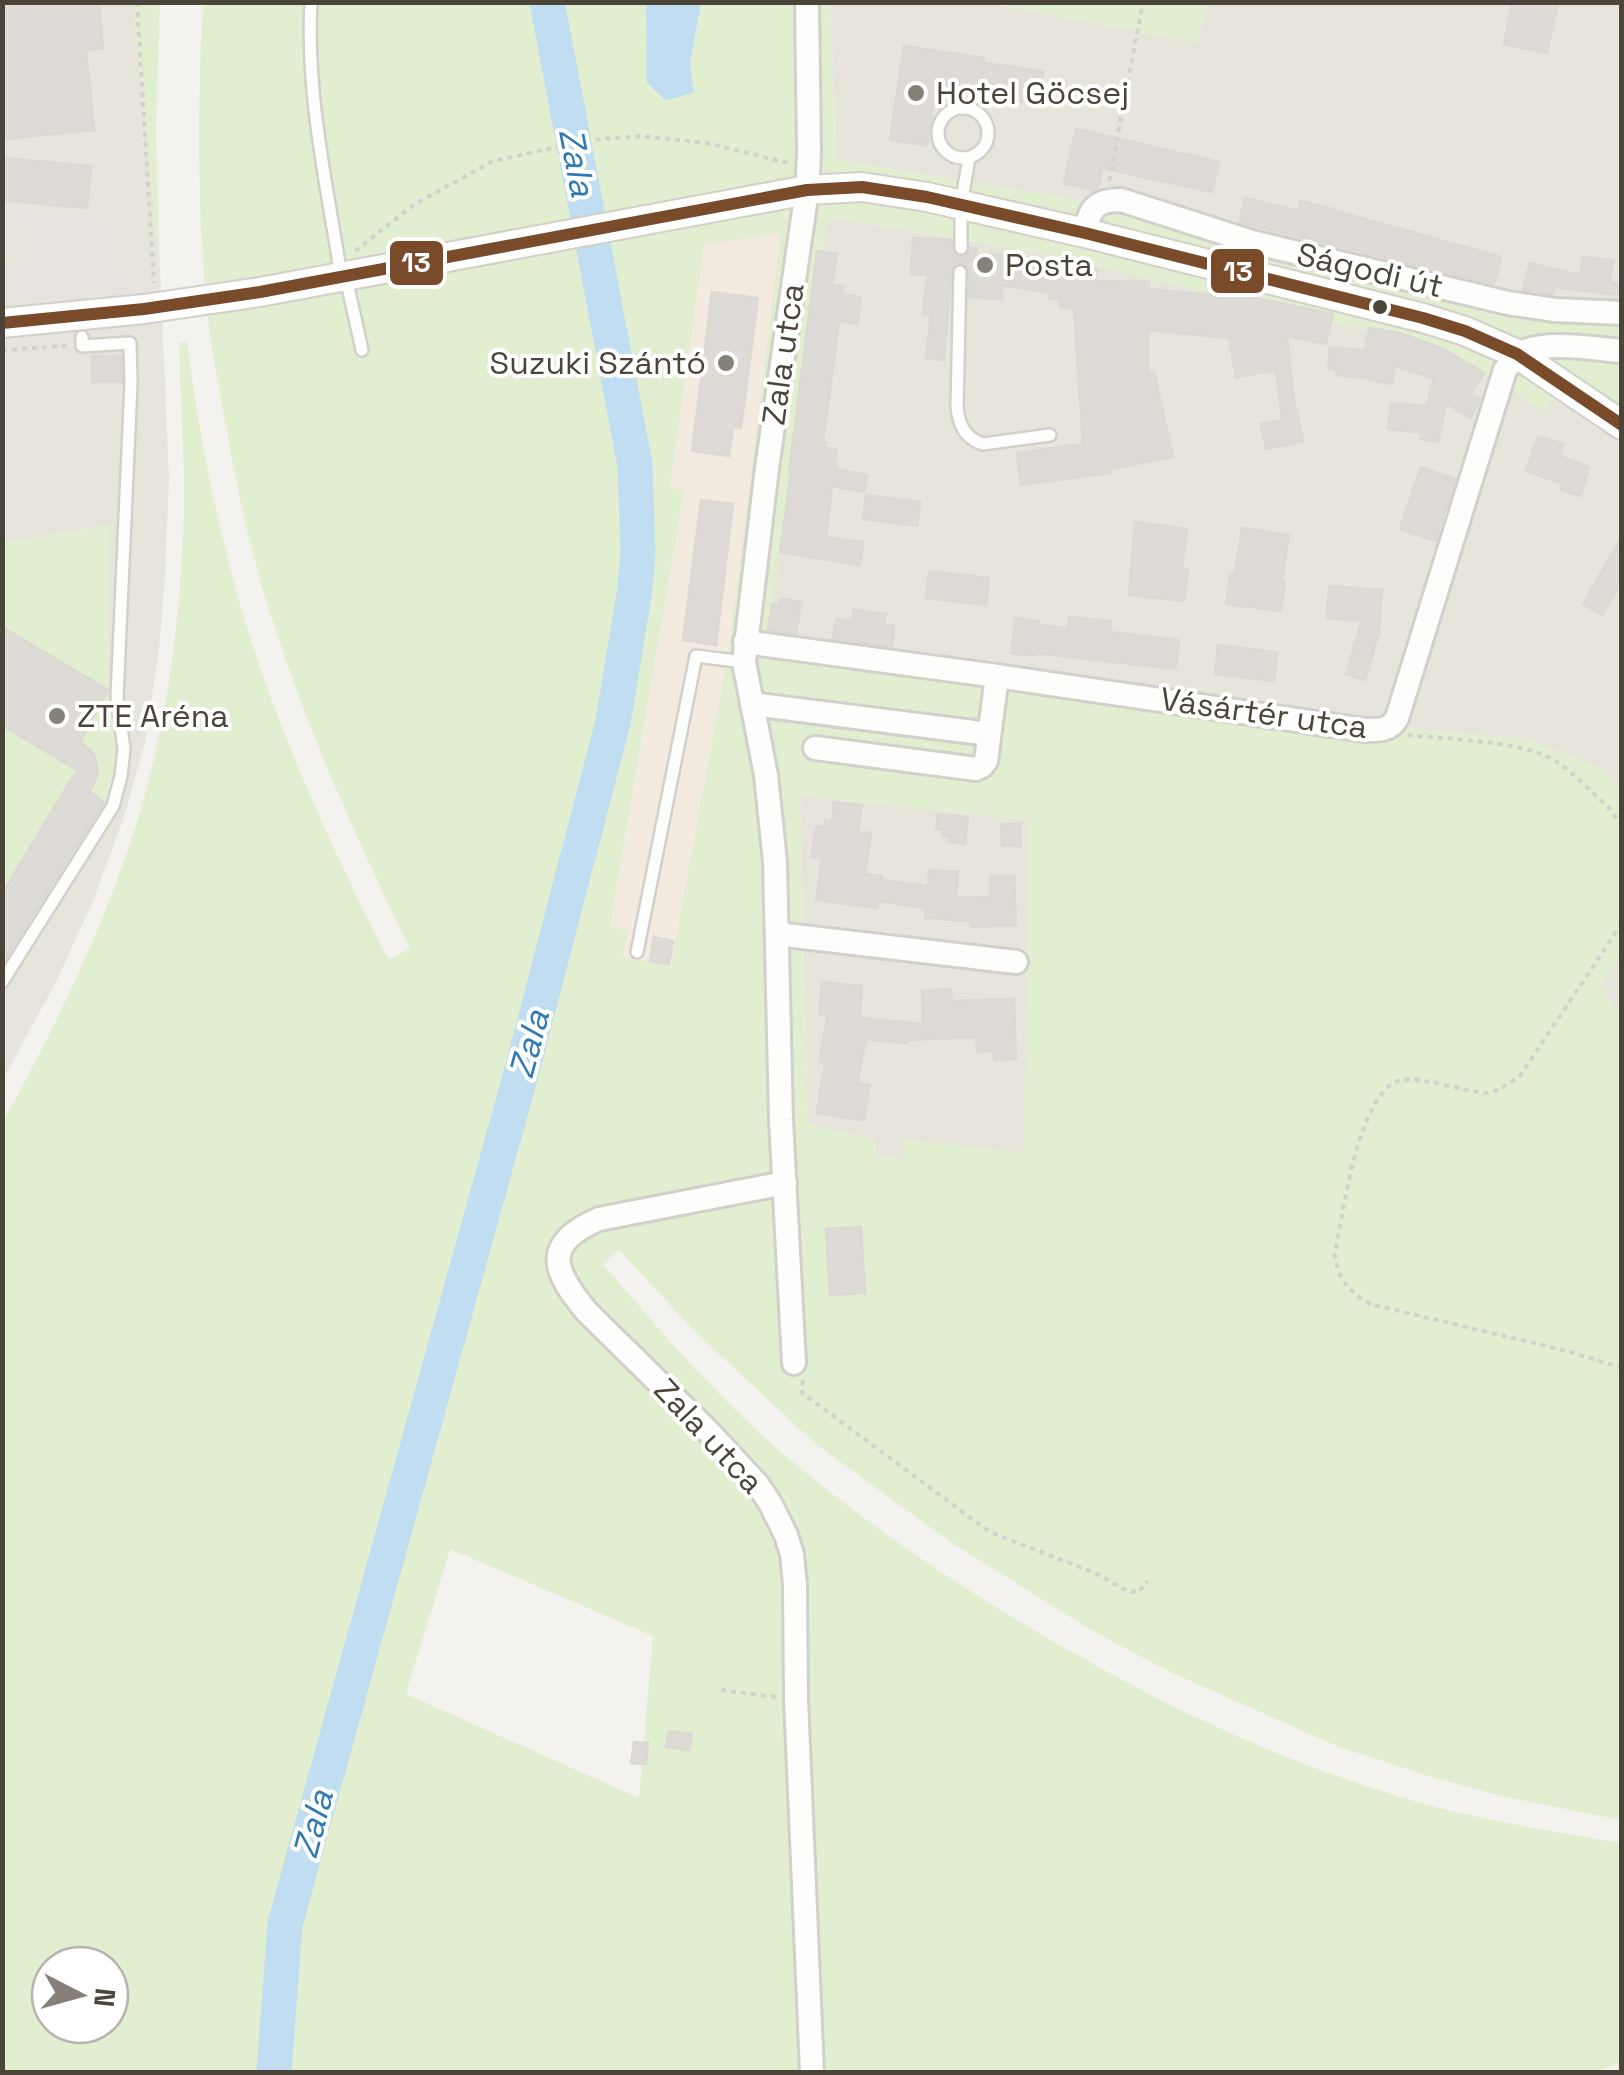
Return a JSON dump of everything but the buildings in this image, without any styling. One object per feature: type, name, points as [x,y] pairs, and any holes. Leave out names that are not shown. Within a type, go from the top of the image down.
[{"type":"street","name":"Zala utca","points":[[794,1362],[781,1120],[775,862],[766,775],[745,652],[808,179],[807,2]]},
{"type":"street","points":[[2,324],[180,304],[341,270],[385,268],[729,204],[808,179],[897,191],[961,205],[1424,318],[1518,354],[1622,425]]},
{"type":"street","points":[[1085,233],[1092,209],[1105,200]]},
{"type":"street","name":"Ságodi út","points":[[1105,200],[1120,200],[1252,242],[1508,303],[1622,313]]},
{"type":"street","points":[[1518,354],[1556,346],[1622,351]]},
{"type":"street","name":"Vásártér utca","points":[[745,652],[996,676],[1364,730],[1385,729],[1398,718],[1505,370],[1518,354]]},
{"type":"street","points":[[822,713],[821,749],[976,769],[986,761],[996,676]]},
{"type":"street","points":[[752,704],[989,734]]},
{"type":"street","points":[[777,934],[1016,962]]},
{"type":"street","name":"Zala utca","points":[[785,1183],[599,1219],[572,1232],[558,1257],[560,1274],[579,1303],[758,1485],[780,1518],[792,1554],[812,2072]]},
{"type":"lane","points":[[311,2],[312,92],[341,270],[362,350]]},
{"type":"lane","points":[[962,248],[961,205],[969,158],[983,149],[989,134],[978,112],[954,108],[941,120],[940,144],[952,156],[969,158]]},
{"type":"lane","points":[[960,272],[959,423],[974,441],[984,444],[1050,435]]},
{"type":"lane","points":[[2,982],[113,806],[124,760],[116,697],[130,343],[82,346],[82,337]]},
{"type":"lane","points":[[637,952],[696,656],[745,652]]},
{"type":"path","points":[[138,2],[154,293]]},
{"type":"path","points":[[1105,200],[1143,2]]},
{"type":"path","points":[[341,270],[416,204],[493,161],[584,141],[642,136],[707,143],[808,179]]},
{"type":"path","points":[[1385,729],[1502,746],[1548,757],[1568,768],[1611,808],[1622,826]]},
{"type":"path","points":[[1622,923],[1520,1076],[1486,1093],[1404,1080],[1386,1087],[1360,1136],[1335,1254],[1336,1269],[1344,1282],[1370,1304],[1622,1368]]},
{"type":"path","points":[[794,1362],[803,1377],[802,1393],[990,1532],[1095,1573],[1127,1590],[1139,1592],[1147,1582]]},
{"type":"path","points":[[721,1690],[796,1700]]},
{"type":"shaded area","points":[[3,3],[133,3],[160,268],[169,477],[159,650],[145,742],[124,817],[93,901],[56,982],[3,1079],[3,985],[117,757],[108,675],[109,525],[3,543]]},
{"type":"shaded area","points":[[830,3],[987,3],[1197,43],[1209,3],[1621,3],[1621,305],[1564,304],[1051,195],[837,160]]},
{"type":"shaded area","points":[[17,210],[111,218],[131,295],[3,301],[3,268],[28,264]]},
{"type":"shaded area","points":[[839,219],[1039,253],[1197,289],[1403,339],[1494,379],[1569,379],[1621,406],[1621,789],[1598,767],[1528,739],[1423,730],[766,641],[826,223]]},
{"type":"shaded area","points":[[782,234],[729,649],[671,967],[621,957],[610,927],[684,491],[670,488],[704,244]]},
{"type":"shaded area","points":[[800,796],[1028,820],[1024,1153],[905,1140],[904,1160],[875,1154],[876,1140],[808,1124]]},
{"type":"shaded area","points":[[1621,957],[1621,1017],[1599,984]]},
{"type":"green space","points":[[1209,2],[1197,43],[987,3]]},
{"type":"green space","points":[[133,3],[160,3],[156,132],[160,268]]},
{"type":"green space","points":[[203,3],[646,3],[647,83],[693,92],[690,64],[701,3],[830,3],[837,160],[1051,195],[1498,293],[1621,305],[1621,406],[1569,379],[1543,411],[1494,379],[1403,339],[1039,253],[839,219],[826,223],[767,640],[1423,730],[1528,739],[1598,767],[1621,789],[1621,957],[1599,984],[1622,1017],[1621,1820],[1506,1797],[1339,1747],[1168,1671],[1091,1630],[949,1541],[817,1445],[695,1332],[619,1250],[603,1264],[706,1381],[804,1471],[929,1564],[1075,1654],[1221,1729],[1375,1789],[1476,1817],[1621,1843],[1621,2063],[1594,2072],[3,2072],[3,1122],[61,1011],[95,935],[125,858],[155,754],[173,655],[182,556],[184,476],[179,343],[187,342],[202,441],[223,539],[272,701],[338,858],[388,959],[410,949],[340,799],[299,696],[245,521],[212,348],[205,288],[199,125]],"holes":[[[781,234],[729,649],[671,966],[622,957],[628,931],[610,926],[684,490],[670,487],[704,244]],[[800,796],[1027,820],[1024,1152],[905,1140],[903,1160],[875,1154],[876,1140],[808,1124]],[[450,1549],[653,1636],[639,1798],[406,1694]]]},
{"type":"green space","name":"ZTE Aréna","points":[[110,525],[108,675],[117,757],[109,804],[3,985],[3,543]]},
{"type":"water","points":[[646,3],[701,3],[690,64],[694,93],[665,100],[647,83]]},
{"type":"waterway","name":"Zala","points":[[274,2072],[285,1924],[521,1074],[613,722],[635,589],[635,465],[547,2]]},
{"type":"transit line","name":"13","points":[[2,323],[144,309],[260,292],[807,190],[862,187],[927,197],[1085,233],[1465,331],[1517,354],[1622,425]]},
{"type":"place","name":"Hotel Göcsej","points":[[916,93]]},
{"type":"place","name":"Posta","points":[[985,265]]},
{"type":"place","name":"Suzuki Szántó","points":[[726,363]]},
{"type":"place","name":"ZTE Aréna","points":[[57,716]]}]
